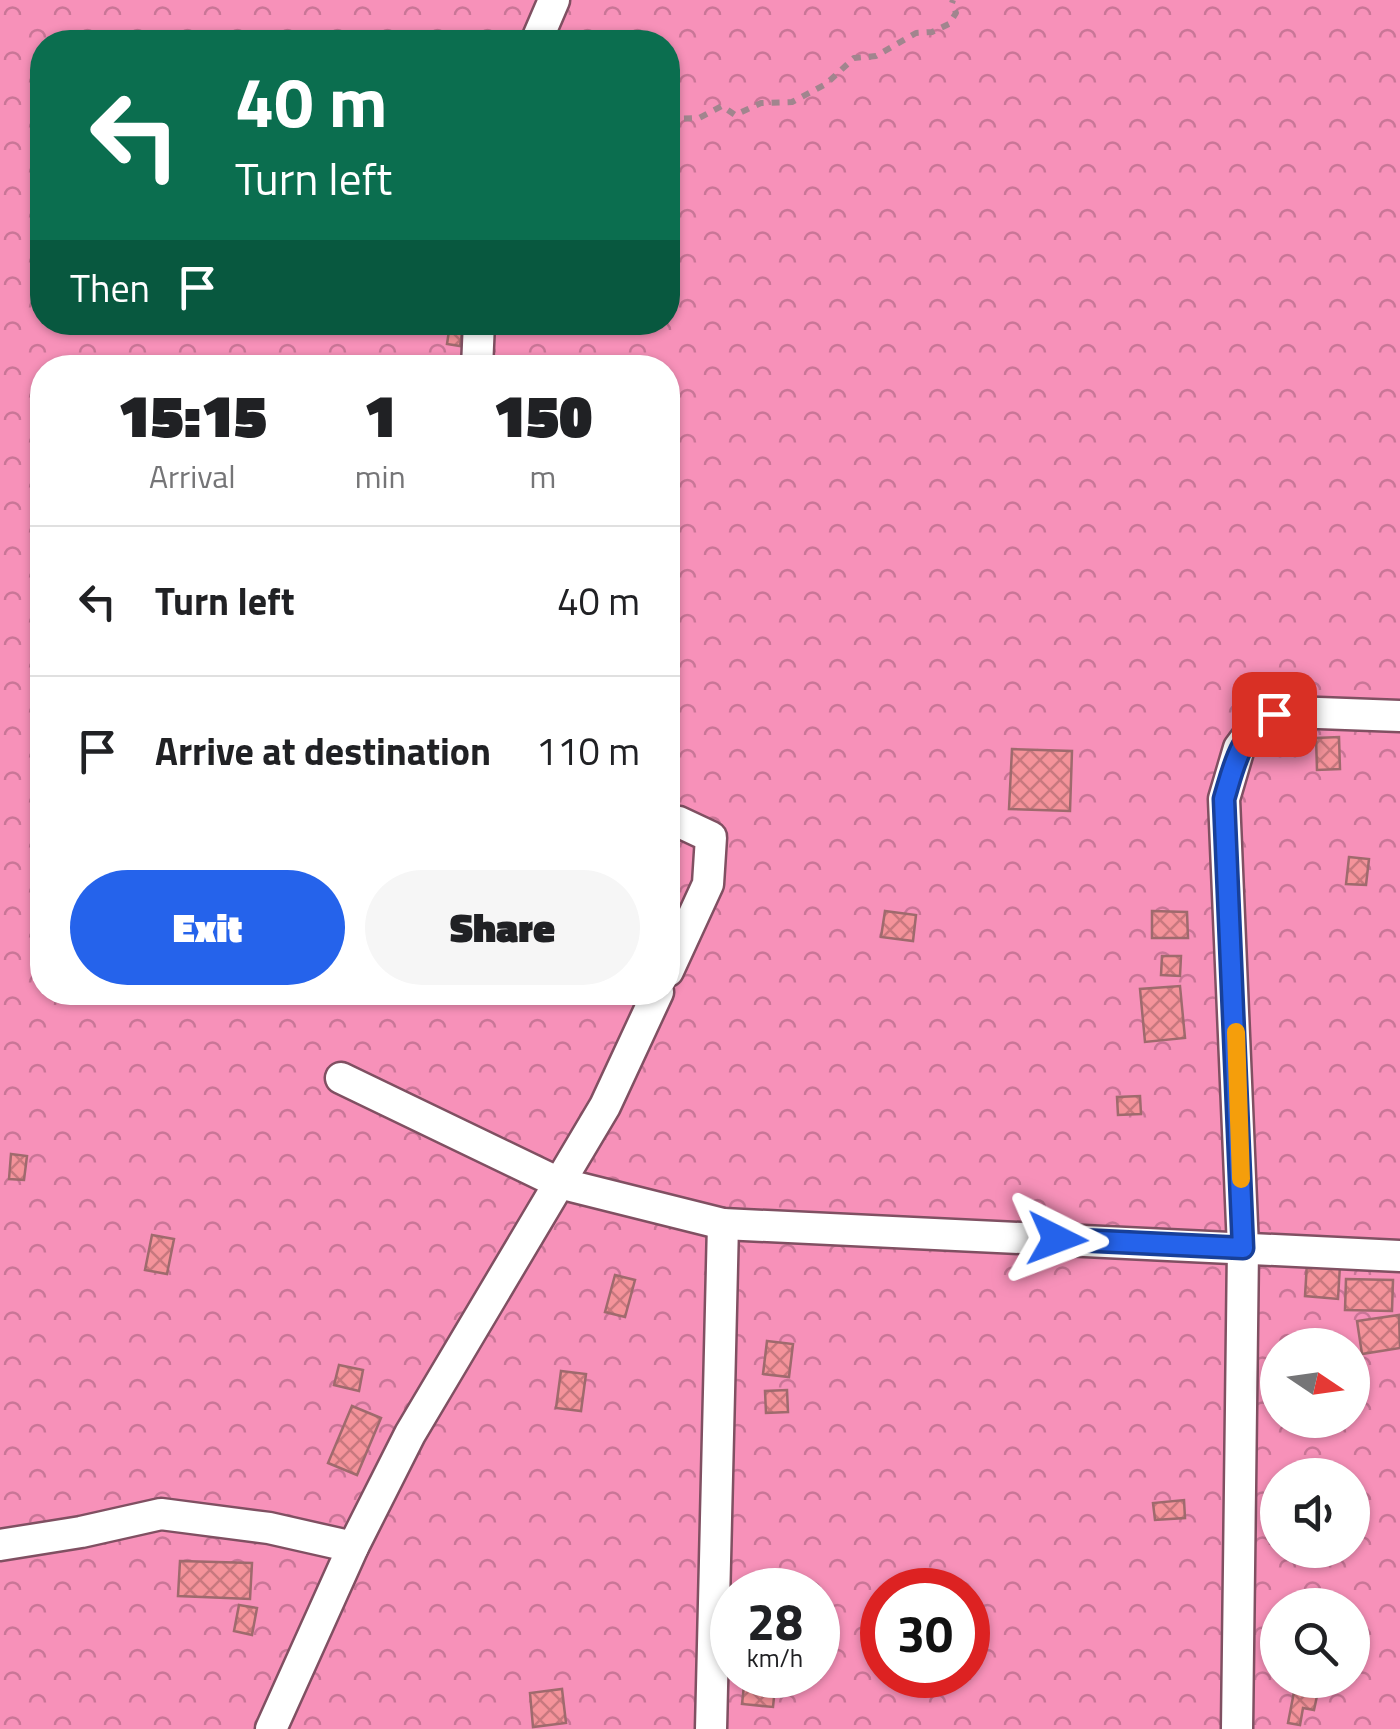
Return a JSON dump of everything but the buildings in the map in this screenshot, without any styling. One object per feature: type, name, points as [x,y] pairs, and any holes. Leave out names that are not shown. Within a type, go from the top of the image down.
[{"type":"street","points":[[541,30],[554,0]]},
{"type":"street","points":[[1236,1729],[1243,1248],[1224,799],[1239,748],[1256,725],[1274,714],[1400,716]]},
{"type":"street","points":[[680,823],[711,837],[708,884],[680,946]]},
{"type":"street","points":[[271,1729],[353,1547],[410,1434],[605,1106],[652,1005]]},
{"type":"street","points":[[341,1078],[559,1183],[723,1224],[1400,1256]]},
{"type":"street","points":[[711,1729],[723,1224]]},
{"type":"street","points":[[0,1545],[161,1514],[268,1528],[353,1547]]},
{"type":"path","points":[[680,119],[699,118],[722,106],[735,115],[760,102],[792,102],[826,84],[854,58],[876,56],[916,33],[932,32],[949,24],[956,13],[953,0]]},
{"type":"green space","points":[[0,0],[1400,0],[1400,1729],[0,1729]]},
{"type":"slow traffic","points":[[1236,1032],[1241,1179]]},
{"type":"route","points":[[1057,1239],[1243,1248],[1224,799],[1239,748],[1256,725],[1274,714]]}]
